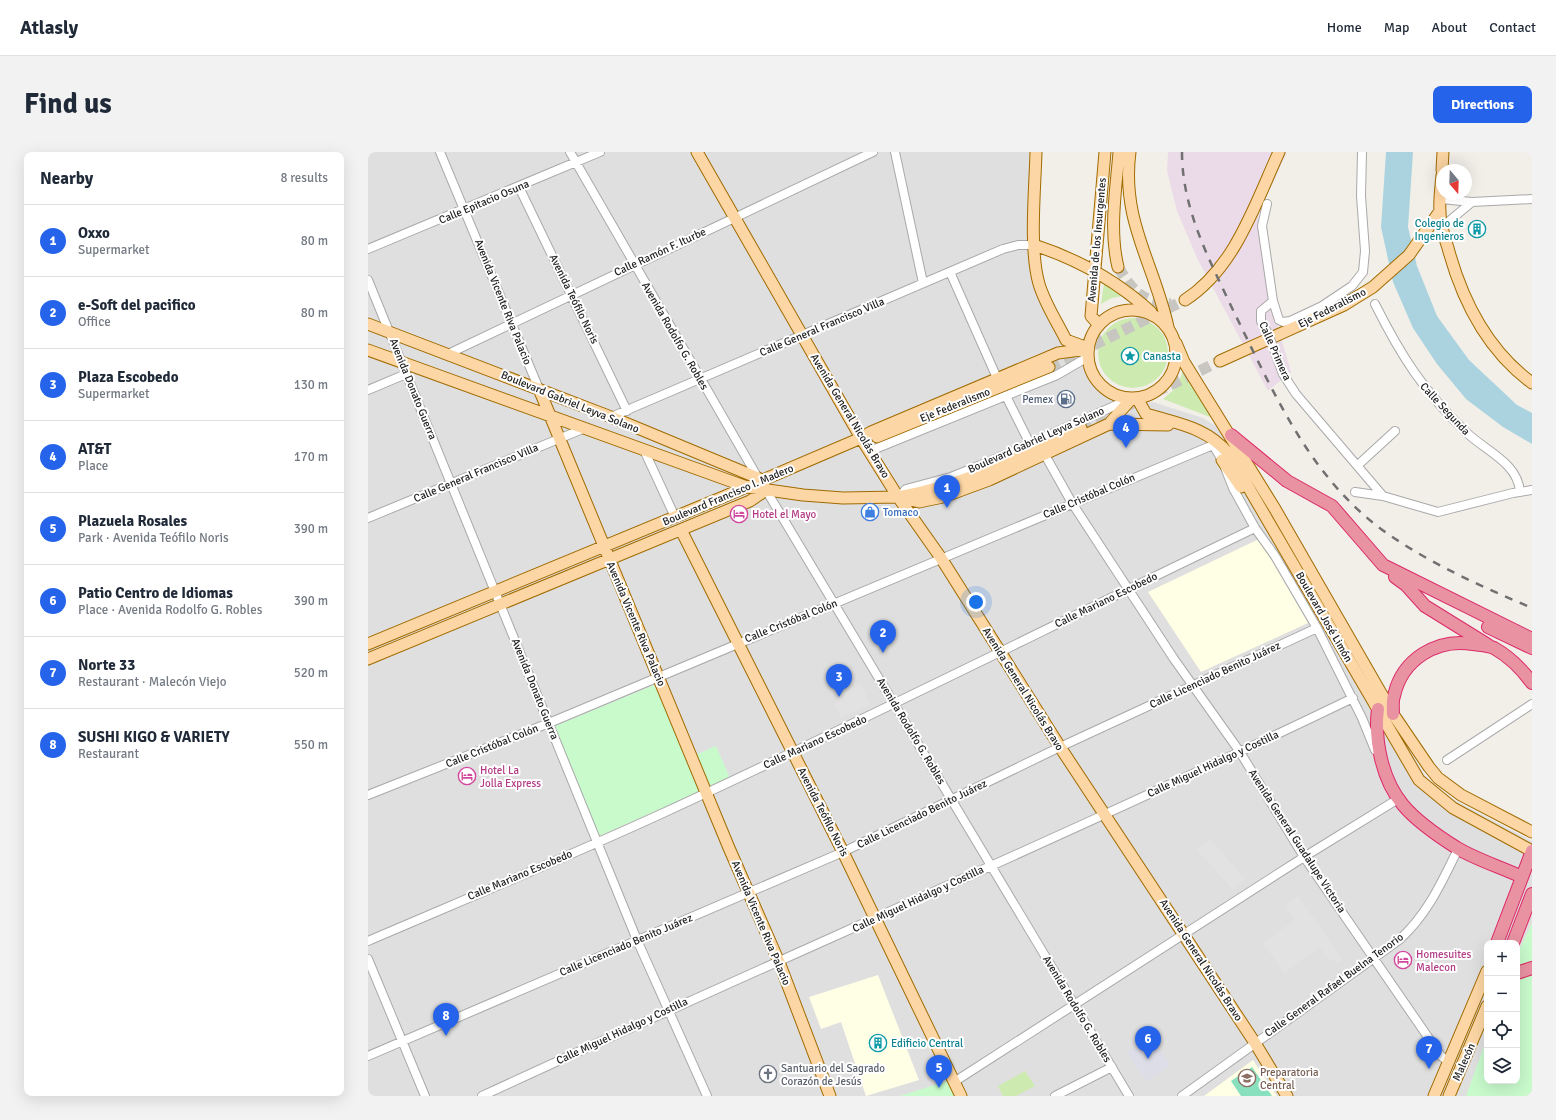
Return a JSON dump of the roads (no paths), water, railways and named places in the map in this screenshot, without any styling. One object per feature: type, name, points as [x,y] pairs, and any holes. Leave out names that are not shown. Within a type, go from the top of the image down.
[{"type":"highway","points":[[1231,436],[1287,481],[1332,506],[1384,565],[1419,601],[1449,622],[1492,647],[1517,664],[1532,683]]},
{"type":"highway","points":[[1384,565],[1483,616],[1532,639]]},
{"type":"highway","points":[[1403,583],[1532,648]]},
{"type":"highway","points":[[1443,644],[1450,632],[1449,622]]},
{"type":"highway","points":[[1393,714],[1393,697],[1397,686],[1409,664],[1420,655],[1443,644],[1456,642],[1492,647]]},
{"type":"highway","points":[[1378,709],[1376,726],[1380,755],[1397,797],[1420,822],[1458,849],[1522,877]]},
{"type":"highway","points":[[1498,940],[1532,851]]},
{"type":"highway","points":[[1513,940],[1532,894]]},
{"type":"highway","points":[[1520,972],[1532,968]]},
{"type":"main road","name":"Avenida General Nicolás Bravo","points":[[697,152],[733,218],[861,438],[898,497],[941,558],[1060,747],[1255,1043],[1288,1096]]},
{"type":"main road","points":[[1036,152],[1034,245],[1035,262],[1039,283],[1066,340],[1088,351]]},
{"type":"main road","name":"Avenida de los Insurgentes","points":[[1099,325],[1091,316],[1105,152]]},
{"type":"main road","points":[[1118,267],[1114,249],[1113,227],[1119,152]]},
{"type":"main road","points":[[1130,152],[1128,184],[1132,218],[1139,242],[1162,298],[1168,327],[1176,343],[1177,356],[1169,380],[1160,389],[1149,395],[1134,398],[1116,395],[1105,389],[1096,380],[1090,369],[1088,351],[1092,336],[1099,325],[1110,315],[1124,310],[1139,310],[1153,314]]},
{"type":"main road","points":[[1185,300],[1201,290],[1224,263],[1243,231],[1280,152]]},
{"type":"main road","points":[[1442,164],[1443,152]]},
{"type":"main road","points":[[1441,200],[1436,215],[1442,227],[1457,279],[1475,319],[1502,356],[1532,383]]},
{"type":"main road","name":"Eje Federalismo","points":[[1220,360],[1344,305],[1373,287],[1409,255],[1423,237],[1436,215]]},
{"type":"main road","points":[[1034,245],[1058,253],[1128,292],[1168,327]]},
{"type":"main road","name":"Boulevard Gabriel Leyva Solano","points":[[368,324],[611,417],[762,483],[803,495],[843,498],[898,497],[919,502],[943,496],[989,480],[1045,455],[1108,424],[1134,398]]},
{"type":"main road","name":"Boulevard José Limón","points":[[1176,343],[1184,362],[1231,436],[1393,714],[1428,767],[1438,778],[1460,794],[1532,832]]},
{"type":"main road","name":"Boulevard Gabriel Leyva Solano","points":[[368,350],[747,487],[762,483]]},
{"type":"main road","name":"Boulevard Francisco I. Madero","points":[[368,659],[750,501],[762,483],[871,432],[997,378],[1058,353],[1088,351]]},
{"type":"main road","name":"Eje Federalismo","points":[[861,438],[875,438],[1049,367]]},
{"type":"main road","name":"Avenida Vicente Riva Palacio","points":[[538,389],[706,793],[779,962],[830,1096]]},
{"type":"main road","name":"Boulevard José Limón","points":[[1134,398],[1146,414],[1202,431],[1213,438],[1229,454],[1412,769],[1420,780],[1452,808],[1532,851]]},
{"type":"main road","points":[[1108,424],[1186,426]]},
{"type":"main road","points":[[898,497],[952,485],[981,474],[1081,428]]},
{"type":"main road","points":[[1222,460],[1243,489],[1268,533],[1288,556]]},
{"type":"main road","name":"Boulevard Francisco I. Madero","points":[[368,644],[747,487]]},
{"type":"main road","name":"Avenida Teófilo Noris","points":[[681,530],[843,852],[961,1096]]},
{"type":"main road","points":[[1434,1096],[1485,976]]},
{"type":"main road","name":"Malecón","points":[[1449,1096],[1484,1012]]},
{"type":"street","name":"Avenida Vicente Riva Palacio","points":[[440,152],[538,389]]},
{"type":"street","name":"Avenida Rodolfo G. Robles","points":[[570,152],[700,380],[1129,1096]]},
{"type":"street","name":"Calle Epitacio Osuna","points":[[368,249],[465,210],[600,152]]},
{"type":"street","name":"Calle Ramón F. Iturbe","points":[[448,354],[511,322],[873,152]]},
{"type":"street","points":[[895,152],[924,283]]},
{"type":"street","points":[[1267,204],[1262,226],[1274,301],[1279,320],[1283,322],[1290,321],[1322,306],[1352,286],[1359,279],[1365,264],[1362,152]]},
{"type":"street","name":"Avenida Teófilo Noris","points":[[519,187],[572,294],[627,411]]},
{"type":"street","points":[[1451,200],[1472,202],[1532,199]]},
{"type":"street","points":[[1442,227],[1472,202]]},
{"type":"street","name":"Calle General Francisco Villa","points":[[611,417],[1003,249],[1018,245],[1034,245]]},
{"type":"street","points":[[950,272],[997,378]]},
{"type":"street","name":"Avenida Donato Guerra","points":[[368,280],[637,940],[707,1096]]},
{"type":"street","name":"Calle Primera","points":[[1274,301],[1261,311],[1261,321],[1272,344],[1283,374],[1296,394],[1383,496]]},
{"type":"street","name":"Calle Segunda","points":[[1375,304],[1394,342],[1420,384],[1444,411],[1468,434],[1511,468],[1519,482],[1520,492]]},
{"type":"street","points":[[870,451],[1057,375],[1088,351]]},
{"type":"street","points":[[368,390],[406,374]]},
{"type":"street","points":[[1006,396],[1030,444]]},
{"type":"street","name":"Boulevard Gabriel Leyva Solano","points":[[898,497],[906,489],[951,477],[1134,398]]},
{"type":"street","name":"Calle General Francisco Villa","points":[[368,518],[585,428]]},
{"type":"street","points":[[1358,465],[1395,431]]},
{"type":"street","name":"Boulevard José Limón","points":[[1212,445],[1222,460],[1233,488],[1255,528],[1275,556],[1317,628],[1372,741],[1383,780],[1397,797]]},
{"type":"street","name":"Calle Cristóbal Colón","points":[[368,795],[549,723],[1212,445]]},
{"type":"street","points":[[644,450],[675,517]]},
{"type":"street","name":"Avenida General Guadalupe Victoria","points":[[1045,455],[1072,503],[1192,685],[1240,752],[1304,857],[1441,1056],[1449,1062]]},
{"type":"street","points":[[1355,492],[1383,496],[1438,512],[1532,490]]},
{"type":"street","name":"Calle Mariano Escobedo","points":[[368,941],[597,842],[792,753],[1000,653],[1128,588],[1255,528]]},
{"type":"street","name":"Calle Licenciado Benito Juárez","points":[[368,1056],[843,852],[1060,747],[1317,628]]},
{"type":"street","name":"Calle Miguel Hidalgo y Costilla","points":[[482,1096],[668,1010],[876,919],[1240,752],[1352,698]]},
{"type":"street","points":[[1447,760],[1532,704]]},
{"type":"street","points":[[954,1082],[1075,1006],[1397,797]]},
{"type":"street","name":"Calle General Rafael Buelna Tenorio","points":[[1182,1096],[1399,940],[1421,918],[1438,890],[1458,849]]},
{"type":"street","points":[[368,959],[425,1096]]},
{"type":"street","points":[[1055,1096],[1112,1067]]},
{"type":"water","points":[[1386,152],[1413,152],[1408,227],[1417,266],[1437,316],[1469,360],[1517,405],[1532,413],[1532,444],[1503,427],[1466,399],[1437,364],[1413,328],[1393,282],[1381,227]]},
{"type":"tunnel","points":[[1118,267],[1128,283],[1139,294],[1152,301],[1171,304]]},
{"type":"tunnel","points":[[1049,367],[1185,300]]},
{"type":"tunnel","points":[[1081,428],[1220,361]]},
{"type":"railway","points":[[1182,152],[1183,173],[1187,194],[1198,233],[1206,253],[1280,404],[1297,434],[1317,463],[1338,490],[1363,514],[1391,536],[1425,557],[1477,584],[1532,608]]},
{"type":"place","name":"Colegio de Ingenieros","points":[[1477,229]]},
{"type":"place","name":"Canasta","points":[[1130,356]]},
{"type":"place","name":"Pemex","points":[[1066,399]]},
{"type":"place","name":"AT&T","points":[[1126,448]]},
{"type":"place","name":"Oxxo","points":[[947,508]]},
{"type":"place","name":"Tomaco","points":[[870,512]]},
{"type":"place","name":"Hotel el Mayo","points":[[739,514]]},
{"type":"place","name":"e-Soft del pacifico","points":[[883,653]]},
{"type":"place","name":"Plaza Escobedo","points":[[839,697]]},
{"type":"place","name":"Hotel La Jolla Express","points":[[467,776]]},
{"type":"place","name":"Homesuites Malecon","points":[[1403,960]]},
{"type":"place","name":"SUSHI KIGO & VARIETY","points":[[446,1036]]},
{"type":"place","name":"Edificio Central","points":[[878,1043]]},
{"type":"place","name":"Patio Centro de Idiomas","points":[[1148,1059]]},
{"type":"place","name":"Norte 33","points":[[1429,1069]]},
{"type":"place","name":"Santuario del Sagrado Corazón de Jesús","points":[[768,1074]]},
{"type":"place","name":"Preparatoria Central","points":[[1247,1078]]},
{"type":"place","name":"Plazuela Rosales","points":[[939,1088]]}]
